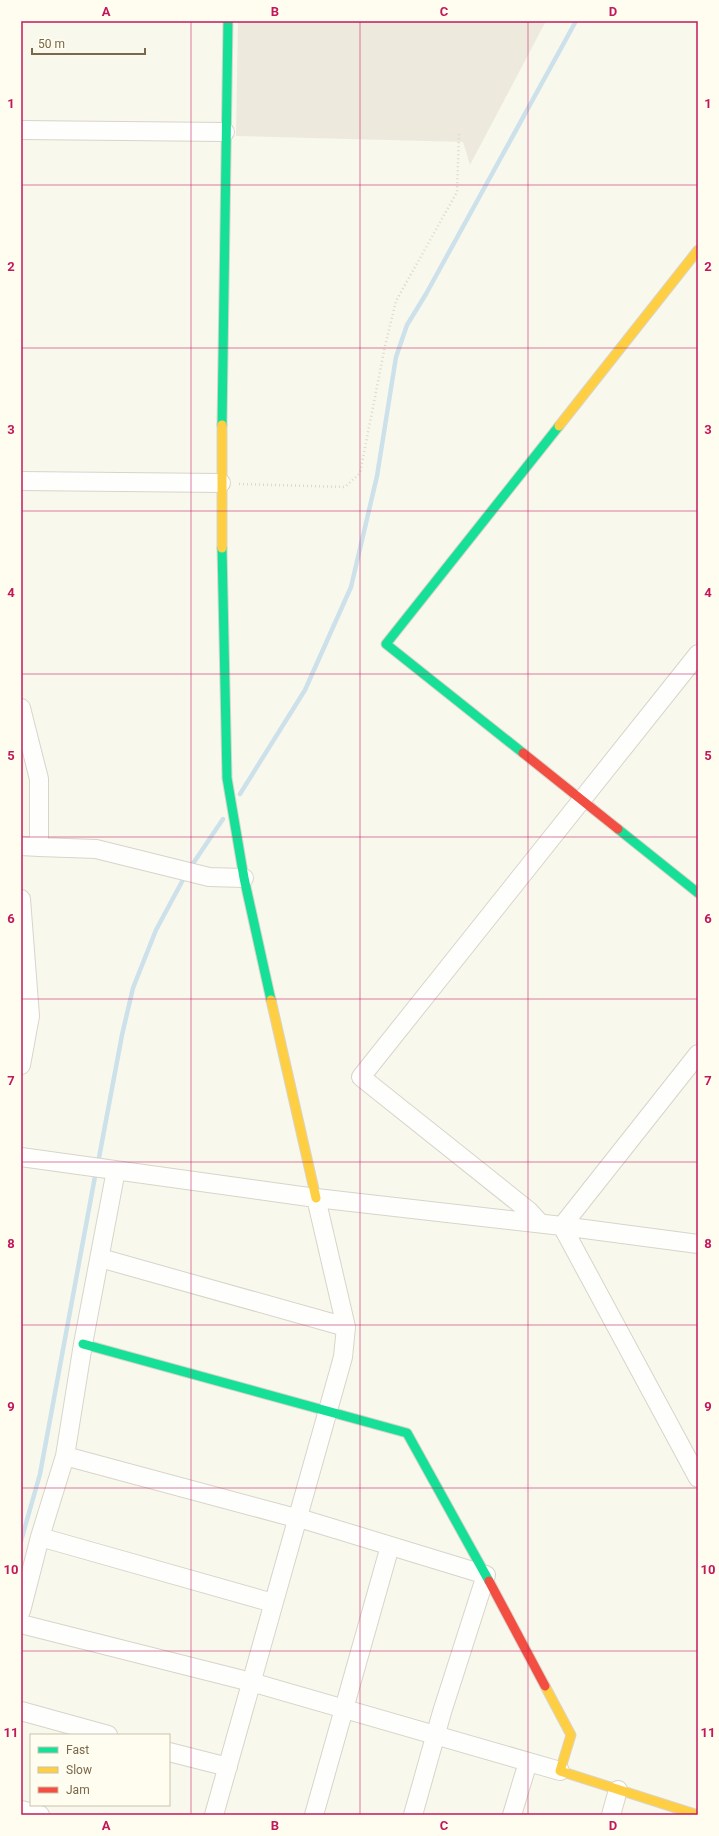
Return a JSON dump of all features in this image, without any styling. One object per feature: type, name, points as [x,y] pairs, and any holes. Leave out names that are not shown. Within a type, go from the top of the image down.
[{"type":"street","points":[[214,1815],[273,1603],[329,1412],[343,1357],[346,1327],[244,878],[228,778],[221,483],[225,132],[228,21]]},
{"type":"street","points":[[21,130],[225,132]]},
{"type":"street","points":[[698,250],[386,644],[582,802],[698,893]]},
{"type":"street","points":[[21,480],[221,483]]},
{"type":"street","points":[[540,1223],[529,1211],[361,1077],[582,802],[698,654]]},
{"type":"street","points":[[21,708],[39,779],[39,847]]},
{"type":"street","points":[[21,846],[96,848],[209,877],[244,878]]},
{"type":"street","points":[[21,899],[30,1016],[21,1065]]},
{"type":"street","points":[[562,1226],[698,1054]]},
{"type":"street","points":[[21,1157],[316,1198],[540,1223],[698,1244]]},
{"type":"street","points":[[21,1611],[40,1538],[65,1456],[83,1344],[100,1258],[110,1170]]},
{"type":"street","points":[[562,1226],[698,1478]]},
{"type":"street","points":[[100,1258],[346,1327]]},
{"type":"street","points":[[83,1344],[407,1434],[486,1575],[571,1736],[560,1771]]},
{"type":"street","points":[[65,1456],[299,1518],[486,1575]]},
{"type":"street","points":[[40,1538],[273,1603]]},
{"type":"street","points":[[314,1815],[345,1710],[390,1546]]},
{"type":"street","points":[[413,1815],[435,1736],[486,1575]]},
{"type":"street","points":[[21,1624],[251,1682],[560,1771],[698,1815]]},
{"type":"street","points":[[21,1712],[104,1734]]},
{"type":"street","points":[[170,1752],[228,1767]]},
{"type":"street","points":[[512,1815],[528,1762]]},
{"type":"street","points":[[611,1815],[618,1790]]},
{"type":"street","points":[[21,1810],[40,1815]]},
{"type":"path","points":[[221,483],[345,487],[360,474],[385,346],[396,301],[457,192],[459,134]]},
{"type":"shaded area","points":[[238,21],[546,21],[470,165],[463,142],[236,136]]},
{"type":"waterway","points":[[240,794],[305,690],[351,587],[377,476],[396,357],[407,325],[426,294],[576,21]]},
{"type":"waterway","points":[[190,868],[223,819]]},
{"type":"waterway","points":[[98,1163],[122,1035],[133,988],[156,930],[185,876]]},
{"type":"waterway","points":[[21,1541],[40,1474],[96,1171]]},
{"type":"traffic: fast","points":[[222,425],[228,21]]},
{"type":"traffic: fast","points":[[523,753],[386,644],[559,426]]},
{"type":"traffic: fast","points":[[222,548],[227,778],[244,878],[271,1000]]},
{"type":"traffic: fast","points":[[618,829],[698,893]]},
{"type":"traffic: fast","points":[[83,1344],[407,1433],[489,1581]]},
{"type":"traffic: slow","points":[[559,426],[698,250]]},
{"type":"traffic: slow","points":[[222,425],[222,548]]},
{"type":"traffic: slow","points":[[271,1000],[316,1198]]},
{"type":"traffic: slow","points":[[545,1686],[571,1735],[560,1771],[698,1815]]},
{"type":"traffic: jam","points":[[523,753],[618,829]]},
{"type":"traffic: jam","points":[[489,1581],[545,1686]]}]
